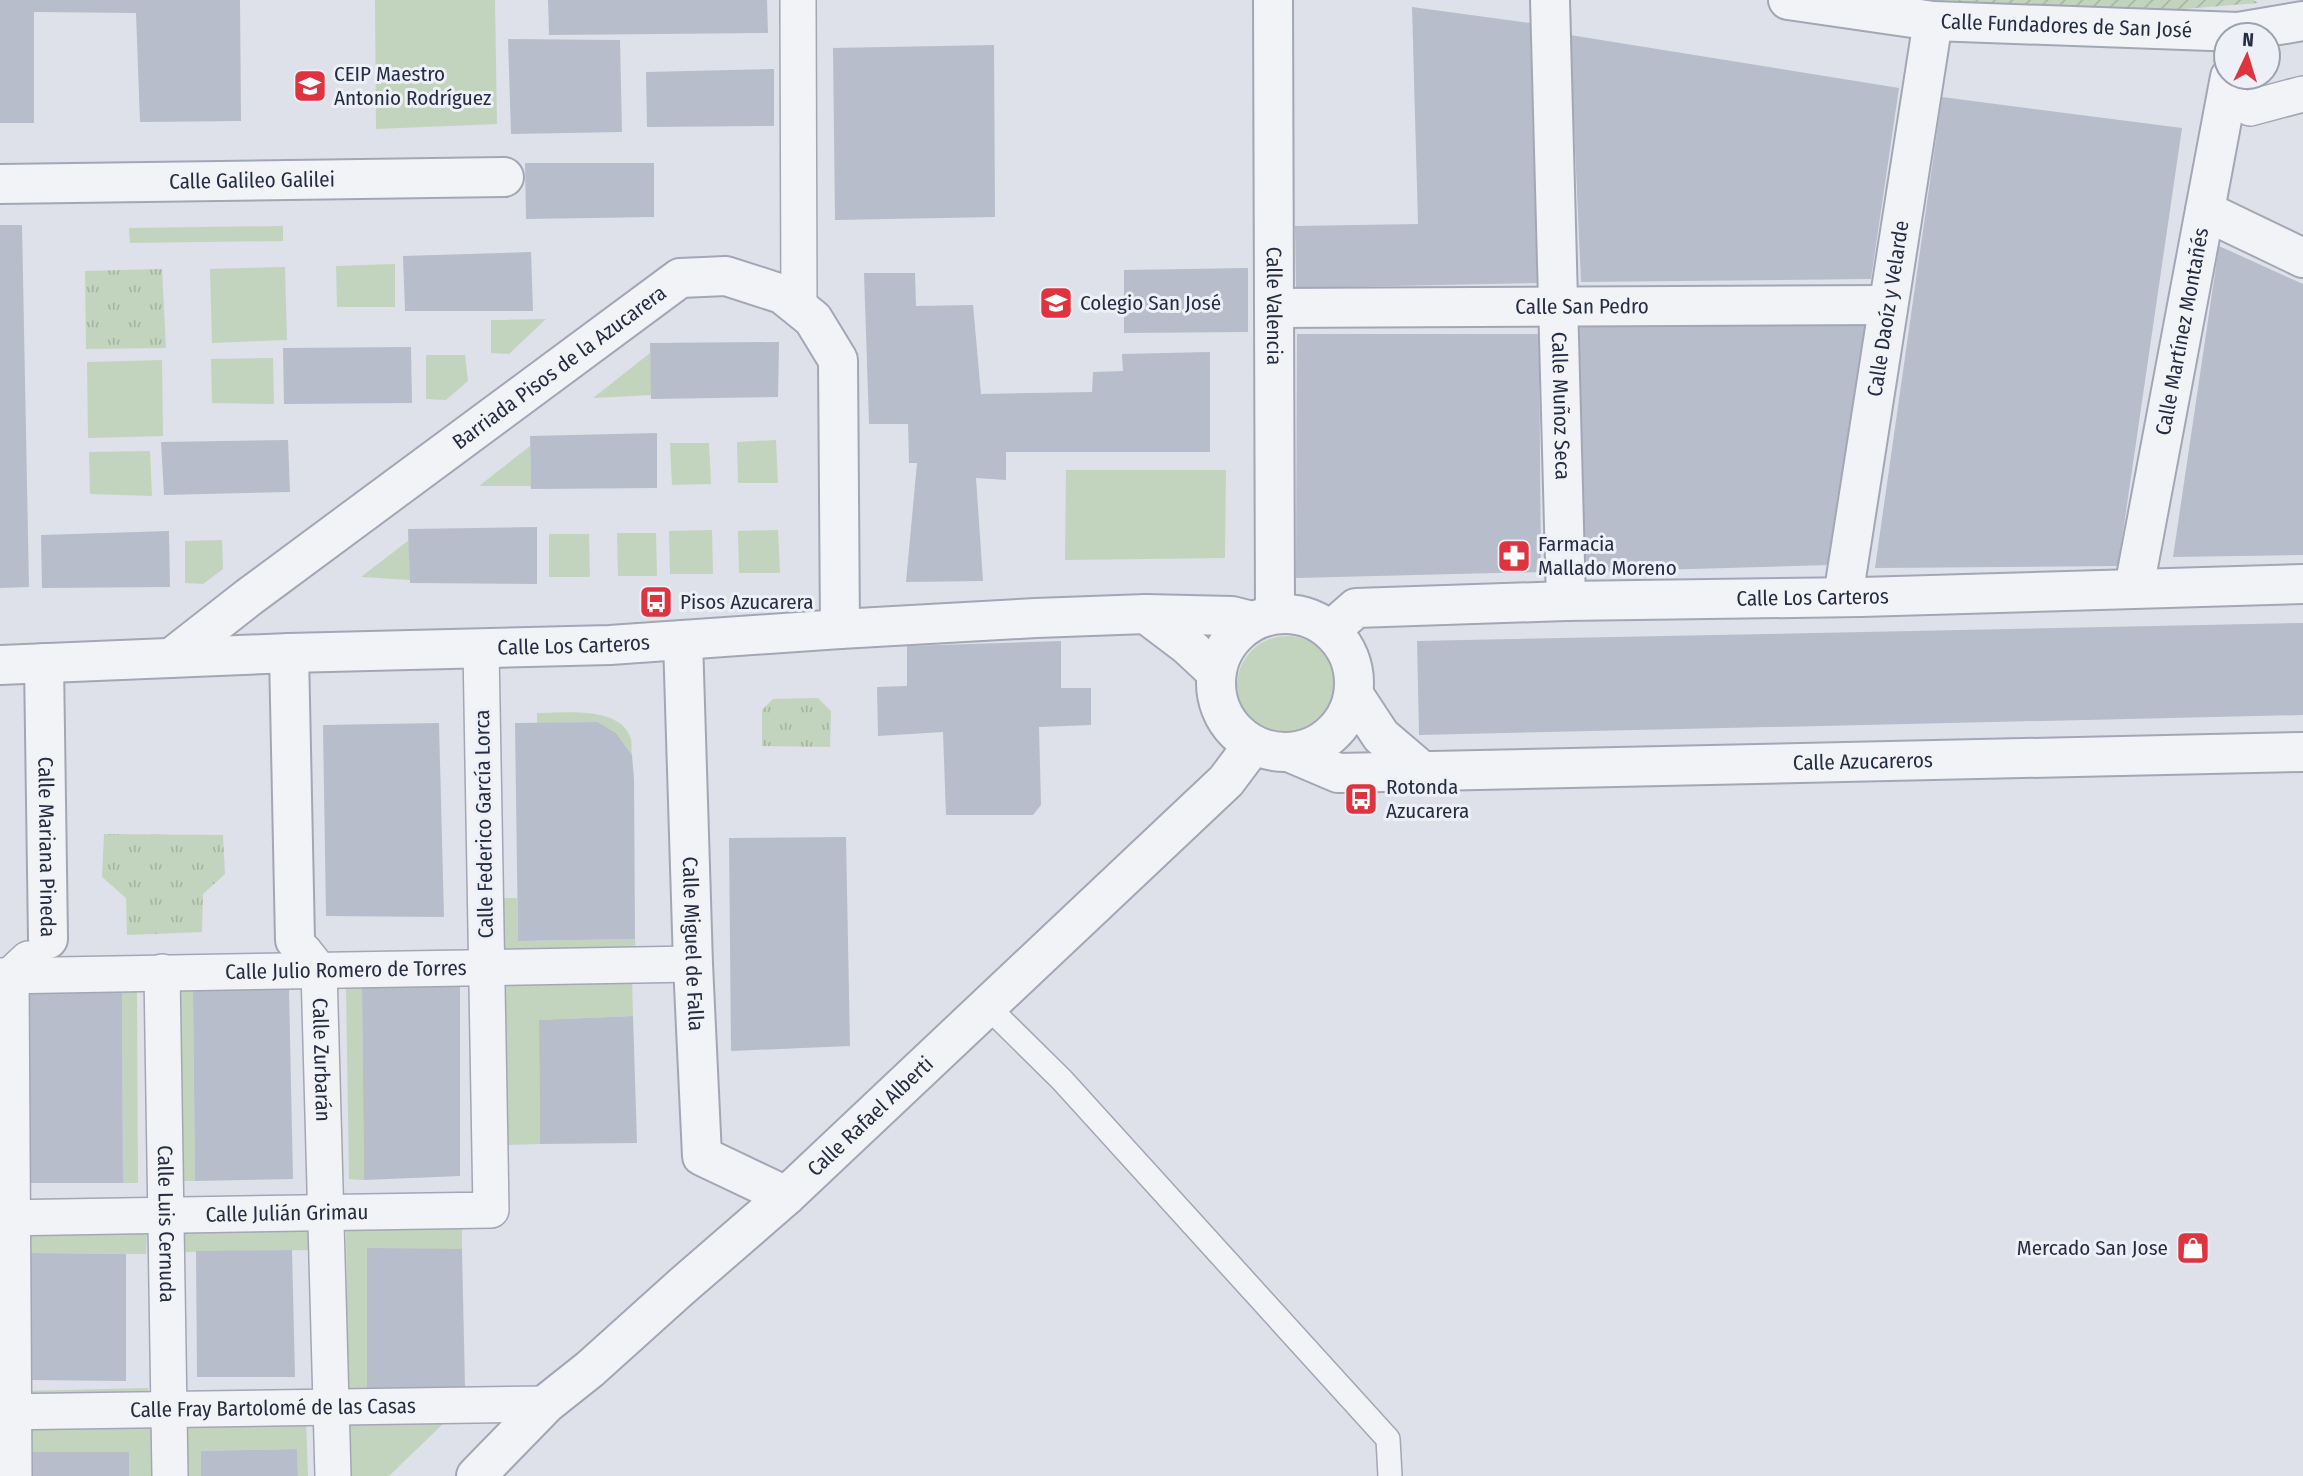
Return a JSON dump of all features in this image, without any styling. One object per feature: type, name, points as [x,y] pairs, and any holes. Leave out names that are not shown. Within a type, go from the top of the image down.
[{"type":"street","points":[[798,0],[799,308]]},
{"type":"street","name":"Calle Valencia","points":[[1264,618],[1274,308],[1273,0]]},
{"type":"street","name":"Calle Muñoz Seca","points":[[1550,0],[1566,601]]},
{"type":"street","name":"Calle Fundadores de San José","points":[[1788,0],[1933,21],[2212,33]]},
{"type":"street","name":"Calle Daoíz y Velarde","points":[[1843,597],[1933,21]]},
{"type":"street","name":"Calle Fundadores de San José","points":[[2282,25],[2303,21]]},
{"type":"street","points":[[2240,92],[2303,94]]},
{"type":"street","name":"Calle Martínez Montañés","points":[[2134,588],[2205,211],[2240,92]]},
{"type":"street","name":"Calle Galileo Galilei","points":[[0,184],[504,177]]},
{"type":"street","points":[[2205,211],[2303,257]]},
{"type":"street","name":"Barriada Pisos de la Azucarera","points":[[171,658],[249,597],[680,278],[726,276],[782,294],[813,319],[838,360],[840,629]]},
{"type":"street","name":"Calle San Pedro","points":[[1274,308],[1888,305]]},
{"type":"street","name":"Calle Los Carteros","points":[[1331,630],[1356,608],[2303,584]]},
{"type":"street","points":[[1286,613],[1318,621],[1331,630],[1353,665],[1354,695],[1347,716],[1338,729],[1321,743],[1291,753],[1253,746],[1230,727],[1217,701],[1216,672],[1230,639],[1242,627],[1286,613]]},
{"type":"street","points":[[1146,614],[1188,645],[1216,672]]},
{"type":"street","name":"Calle Los Carteros","points":[[0,665],[289,653],[481,649],[1146,614],[1264,618]]},
{"type":"street","name":"Calle Miguel de Falla","points":[[682,640],[702,1156],[786,1196]]},
{"type":"street","name":"Calle Federico García Lorca","points":[[481,649],[491,1210]]},
{"type":"street","name":"Calle Zurbarán","points":[[289,653],[295,940],[319,970],[333,1476]]},
{"type":"street","name":"Calle Mariana Pineda","points":[[6,975],[48,939],[44,663]]},
{"type":"street","points":[[1354,695],[1381,736],[1422,771]]},
{"type":"street","name":"Calle Rafael Alberti","points":[[476,1476],[546,1404],[590,1369],[786,1196],[1226,780],[1253,746]]},
{"type":"street","name":"Calle Azucareros","points":[[1291,753],[1338,773],[2303,752]]},
{"type":"street","name":"Calle Julio Romero de Torres","points":[[6,975],[693,964]]},
{"type":"street","name":"Calle Luis Cernuda","points":[[162,972],[170,1476]]},
{"type":"street","points":[[6,975],[7,1412],[14,1476]]},
{"type":"street","name":"Calle Julián Grimau","points":[[6,1218],[491,1210]]},
{"type":"street","name":"Calle Fray Bartolomé de las Casas","points":[[7,1412],[546,1404]]},
{"type":"lane","points":[[987,1006],[1062,1080],[1388,1438],[1391,1476]]},
{"type":"green space","points":[[375,0],[495,0],[497,124],[376,129]]},
{"type":"green space","points":[[1927,0],[2254,0],[2258,3],[2146,12],[2064,10]]},
{"type":"green space","points":[[283,226],[283,241],[130,243],[129,228]]},
{"type":"green space","points":[[395,264],[395,307],[337,307],[336,266]]},
{"type":"green space","points":[[285,267],[287,340],[212,343],[210,269]]},
{"type":"green space","points":[[162,269],[166,348],[86,349],[85,271]]},
{"type":"green space","points":[[546,319],[509,354],[491,353],[491,320]]},
{"type":"green space","points":[[650,353],[652,395],[593,398]]},
{"type":"green space","points":[[426,355],[465,355],[468,381],[446,400],[426,399]]},
{"type":"green space","points":[[273,358],[274,404],[212,403],[211,359]]},
{"type":"green space","points":[[162,360],[163,436],[88,438],[87,362]]},
{"type":"green space","points":[[776,440],[778,483],[738,483],[737,442]]},
{"type":"green space","points":[[670,443],[709,443],[711,484],[672,485]]},
{"type":"green space","points":[[530,446],[531,486],[479,486]]},
{"type":"green space","points":[[150,451],[152,496],[90,494],[89,452]]},
{"type":"green space","points":[[1066,470],[1226,470],[1225,558],[1065,560]]},
{"type":"green space","points":[[712,530],[713,574],[670,574],[669,531]]},
{"type":"green space","points":[[778,530],[780,573],[739,573],[738,531]]},
{"type":"green space","points":[[617,533],[656,533],[657,576],[618,576]]},
{"type":"green space","points":[[549,534],[589,534],[590,577],[549,577]]},
{"type":"green space","points":[[222,540],[223,569],[203,584],[185,583],[185,541]]},
{"type":"green space","points":[[409,540],[410,580],[361,577]]},
{"type":"green space","points":[[1287,636],[1315,644],[1329,658],[1337,686],[1329,714],[1315,728],[1287,736],[1259,728],[1245,714],[1237,686],[1245,658],[1259,644]]},
{"type":"green space","points":[[818,698],[831,711],[830,747],[762,746],[762,710],[773,699]]},
{"type":"green space","points":[[537,713],[590,713],[616,721],[625,728],[631,739],[632,755],[616,733],[598,722],[537,723]]},
{"type":"green space","points":[[104,834],[223,835],[225,874],[203,894],[202,932],[127,935],[126,898],[102,877]]},
{"type":"green space","points":[[501,898],[517,898],[518,941],[635,939],[636,957],[500,957]]},
{"type":"green space","points":[[632,976],[633,1016],[539,1020],[540,1144],[504,1145],[501,980]]},
{"type":"green space","points":[[346,988],[362,988],[364,1180],[349,1179]]},
{"type":"green space","points":[[179,990],[193,990],[195,1181],[180,1181]]},
{"type":"green space","points":[[122,991],[137,992],[138,1183],[123,1183]]},
{"type":"green space","points":[[462,1227],[462,1249],[367,1249],[367,1391],[348,1392],[346,1229]]},
{"type":"green space","points":[[311,1230],[311,1250],[183,1252],[182,1233]]},
{"type":"green space","points":[[147,1232],[146,1254],[19,1253],[18,1233]]},
{"type":"green space","points":[[148,1388],[149,1402],[22,1404],[21,1391]]},
{"type":"green space","points":[[447,1420],[389,1476],[347,1476],[347,1422]]},
{"type":"green space","points":[[306,1421],[308,1476],[298,1476],[297,1449],[201,1451],[201,1476],[184,1476],[184,1424]]},
{"type":"green space","points":[[152,1422],[154,1476],[129,1476],[128,1452],[30,1452],[29,1424]]},
{"type":"building","points":[[0,0],[240,0],[241,121],[140,122],[136,13],[34,12],[34,123],[0,123]]},
{"type":"building","points":[[548,0],[767,0],[768,33],[549,35]]},
{"type":"building","points":[[1412,7],[1530,23],[1537,283],[1296,288],[1295,226],[1418,224]]},
{"type":"building","points":[[1570,35],[1899,88],[1871,279],[1581,282]]},
{"type":"building","points":[[508,39],[620,40],[622,132],[511,134]]},
{"type":"building","points":[[994,45],[995,217],[835,220],[833,48]]},
{"type":"building","points":[[774,69],[774,126],[647,127],[646,72]]},
{"type":"building","points":[[1942,97],[2182,128],[2118,566],[1875,568]]},
{"type":"building","points":[[525,163],[654,163],[654,217],[526,219]]},
{"type":"building","points":[[0,225],[22,225],[29,587],[0,588]]},
{"type":"building","points":[[2219,246],[2303,284],[2303,555],[2173,557]]},
{"type":"building","points":[[531,252],[533,311],[405,311],[403,256]]},
{"type":"building","points":[[1248,268],[1248,332],[1124,333],[1124,270]]},
{"type":"building","points":[[864,273],[915,273],[916,306],[973,305],[981,394],[1092,392],[1093,372],[1123,371],[1122,354],[1210,352],[1210,452],[1006,452],[1006,480],[976,478],[983,581],[906,582],[917,463],[909,463],[908,424],[869,424]]},
{"type":"building","points":[[1578,326],[1865,326],[1828,565],[1585,572]]},
{"type":"building","points":[[1297,334],[1539,334],[1541,572],[1296,578]]},
{"type":"building","points":[[779,342],[778,397],[651,399],[650,343]]},
{"type":"building","points":[[411,347],[412,403],[284,404],[283,348]]},
{"type":"building","points":[[657,433],[657,488],[531,489],[530,436]]},
{"type":"building","points":[[288,440],[290,492],[164,495],[161,442]]},
{"type":"building","points":[[537,527],[537,584],[410,583],[408,529]]},
{"type":"building","points":[[169,531],[170,587],[42,588],[41,535]]},
{"type":"building","points":[[2303,623],[2303,715],[1419,735],[1417,641]]},
{"type":"building","points":[[1061,641],[1061,688],[1091,688],[1091,725],[1039,727],[1041,805],[1033,815],[946,815],[943,732],[878,736],[877,687],[907,686],[907,646]]},
{"type":"building","points":[[598,722],[616,733],[632,755],[635,939],[518,941],[515,723]]},
{"type":"building","points":[[439,723],[444,917],[326,916],[323,725]]},
{"type":"building","points":[[846,837],[850,1046],[731,1051],[729,838]]},
{"type":"building","points":[[460,986],[460,1176],[364,1180],[362,988]]},
{"type":"building","points":[[289,989],[293,1179],[195,1181],[193,990]]},
{"type":"building","points":[[122,991],[123,1183],[26,1183],[25,993]]},
{"type":"building","points":[[633,1016],[637,1143],[540,1144],[539,1020]]},
{"type":"building","points":[[367,1248],[462,1249],[465,1388],[367,1391]]},
{"type":"building","points":[[292,1250],[295,1377],[197,1377],[196,1251]]},
{"type":"building","points":[[29,1253],[126,1254],[126,1381],[29,1380]]},
{"type":"building","points":[[297,1449],[298,1476],[201,1476],[201,1451]]},
{"type":"building","points":[[30,1452],[129,1452],[129,1476],[30,1476]]},
{"type":"place","name":"CEIP Maestro Antonio Rodríguez","points":[[310,86]]},
{"type":"place","name":"Colegio San José","points":[[1056,303]]},
{"type":"place","name":"Farmacia Mallado Moreno","points":[[1514,556]]},
{"type":"place","name":"Pisos Azucarera","points":[[656,602]]},
{"type":"place","name":"Rotonda Azucarera","points":[[1361,799]]},
{"type":"place","name":"Mercado San Jose","points":[[2193,1248]]}]
